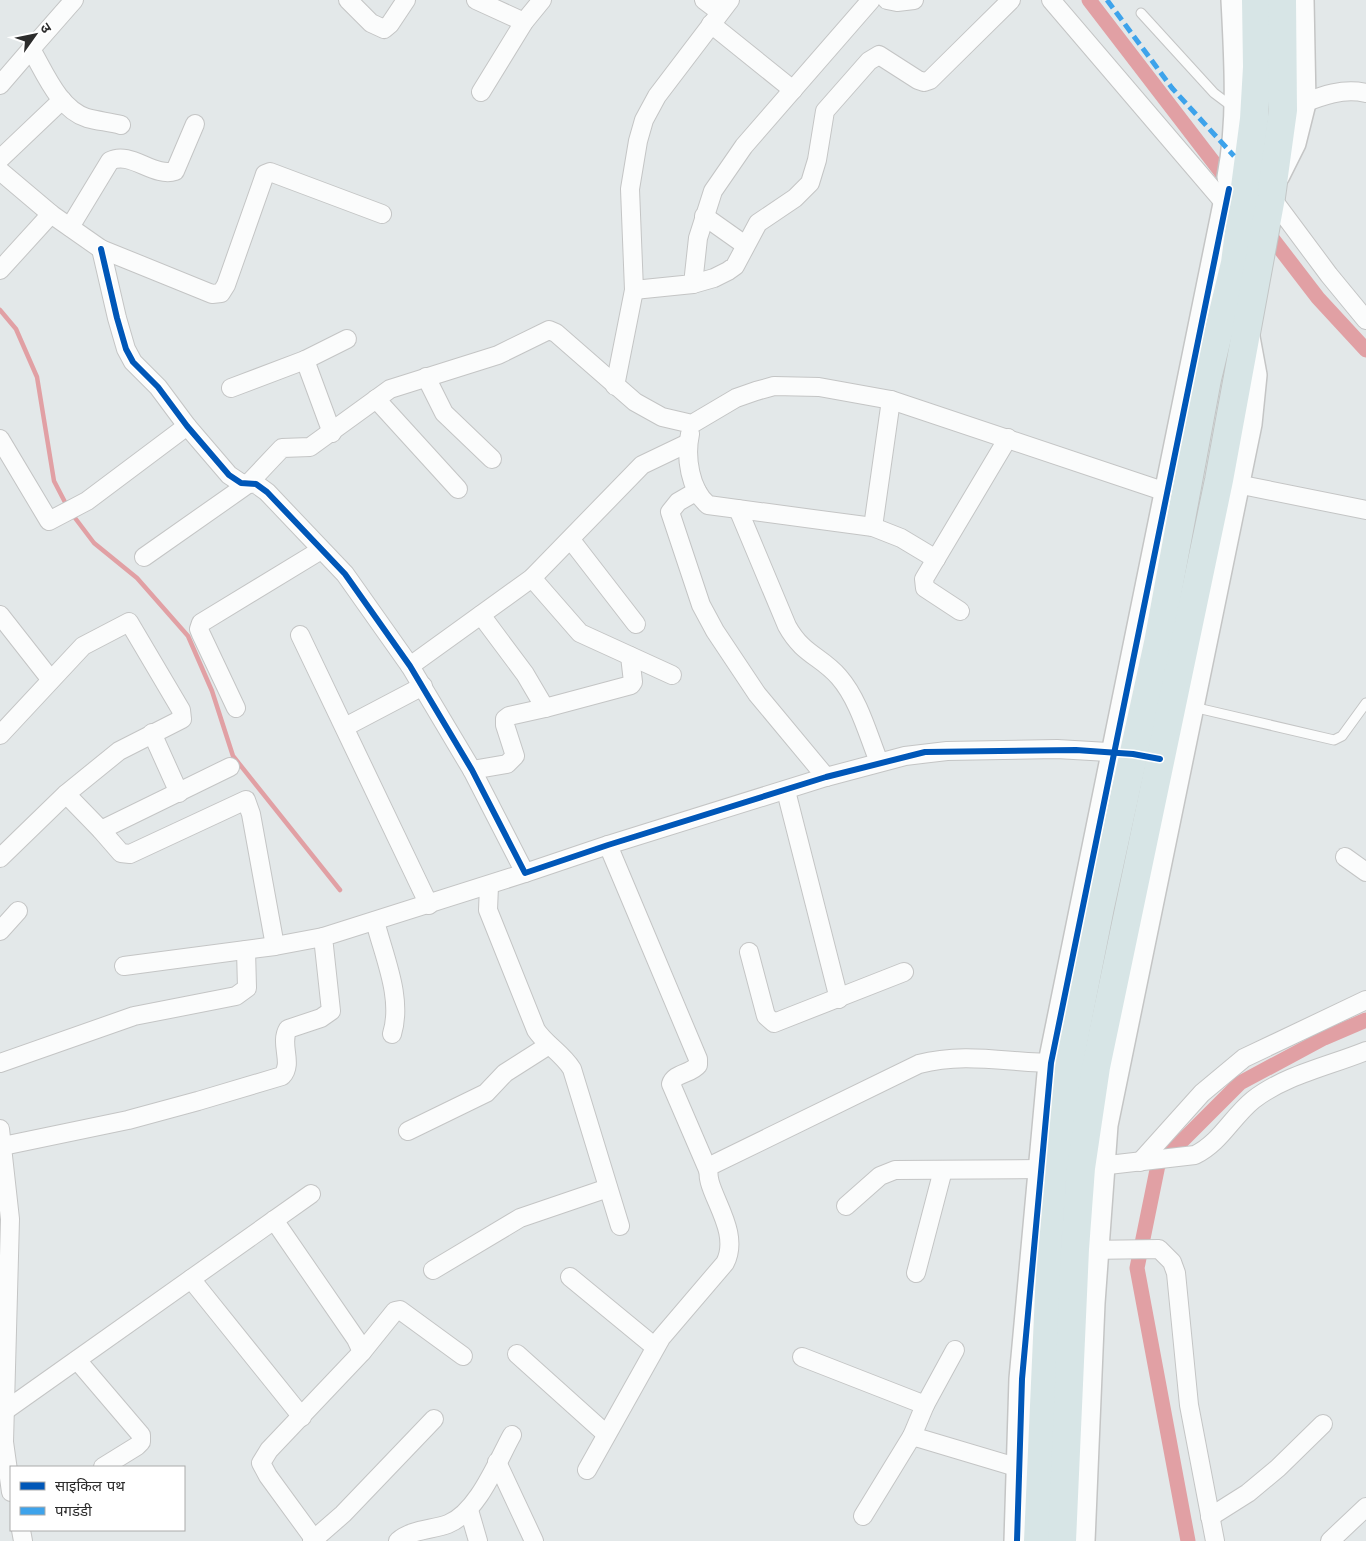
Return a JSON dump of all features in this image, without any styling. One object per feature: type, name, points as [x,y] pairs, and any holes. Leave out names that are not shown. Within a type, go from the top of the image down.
[{"type":"highway","points":[[1038,1541],[1052,1248],[1096,1067],[1216,498],[1246,335],[1248,194],[1245,114],[1257,59],[1256,0]]},
{"type":"highway","points":[[1062,1541],[1085,1250],[1070,1168],[1060,1063],[1124,753],[1158,642],[1207,379],[1235,264],[1248,194],[1293,107],[1282,0]]},
{"type":"street","points":[[0,85],[74,0]]},
{"type":"street","points":[[348,0],[371,23],[384,29],[390,24],[406,0]]},
{"type":"street","points":[[476,0],[524,22]]},
{"type":"street","points":[[481,92],[524,22],[542,0]]},
{"type":"street","points":[[704,0],[720,12],[793,90]]},
{"type":"street","points":[[693,284],[698,238],[713,191],[744,146],[871,0]]},
{"type":"street","points":[[887,0],[898,2],[914,0]]},
{"type":"street","points":[[634,290],[693,284],[728,272],[735,266],[758,223],[795,198],[810,183],[825,111],[869,61],[879,55],[918,80],[924,82],[930,80],[1010,0]]},
{"type":"street","points":[[1051,0],[1329,275],[1366,320]]},
{"type":"street","points":[[1234,0],[1245,114]]},
{"type":"street","points":[[1301,0],[1293,107],[1345,90],[1366,93]]},
{"type":"street","points":[[615,386],[634,290],[630,189],[638,142],[644,120],[657,96],[720,12]]},
{"type":"street","points":[[31,49],[62,100],[73,111],[86,118],[121,125]]},
{"type":"street","points":[[0,159],[62,100]]},
{"type":"street","points":[[70,226],[110,161],[121,158],[164,172],[175,171],[195,124]]},
{"type":"street","points":[[0,171],[51,214],[102,249],[212,294],[221,293],[226,284],[265,174],[270,172],[382,214]]},
{"type":"street","points":[[1124,753],[1166,492],[1248,194]]},
{"type":"street","points":[[0,270],[51,214]]},
{"type":"street","points":[[704,216],[745,245]]},
{"type":"street","points":[[102,249],[117,318],[128,356],[158,387],[187,426],[229,475],[234,480],[256,484],[267,492],[357,590],[410,666],[472,770],[525,873]]},
{"type":"street","points":[[144,557],[248,484],[278,450],[286,447],[310,447],[332,433],[390,389],[498,355],[549,330],[556,333],[615,386],[636,402],[662,417],[692,424],[736,398],[774,386],[819,387],[890,400],[1166,492]]},
{"type":"street","points":[[1018,1541],[1022,1379],[1070,1168],[1106,1125],[1120,1045],[1254,394],[1254,375],[1246,335]]},
{"type":"street","points":[[231,388],[305,360],[346,339]]},
{"type":"street","points":[[305,360],[332,433]]},
{"type":"street","points":[[426,377],[444,412],[492,459]]},
{"type":"street","points":[[376,398],[458,489]]},
{"type":"street","points":[[873,527],[890,400]]},
{"type":"street","points":[[692,424],[687,455],[697,491],[708,505],[873,527],[901,538],[936,559]]},
{"type":"street","points":[[0,439],[49,521],[70,511],[187,426]]},
{"type":"street","points":[[960,611],[925,588],[924,579],[1008,438]]},
{"type":"street","points":[[410,666],[532,578],[571,540],[634,471],[642,465],[688,443]]},
{"type":"street","points":[[1237,484],[1366,510]]},
{"type":"street","points":[[697,491],[678,502],[670,512],[701,605],[715,632],[745,677],[826,777]]},
{"type":"street","points":[[738,509],[794,640],[804,650],[832,670],[847,688],[879,762]]},
{"type":"street","points":[[571,540],[636,624]]},
{"type":"street","points":[[236,708],[200,634],[200,623],[321,550]]},
{"type":"street","points":[[532,578],[580,633],[672,676]]},
{"type":"street","points":[[0,615],[51,680]]},
{"type":"street","points":[[481,615],[526,674],[545,708]]},
{"type":"street","points":[[0,734],[83,646],[129,622],[183,714],[182,719],[177,722],[119,751],[66,794],[0,858]]},
{"type":"street","points":[[300,635],[429,905]]},
{"type":"street","points":[[472,770],[507,764],[512,761],[515,756],[505,725],[505,719],[509,716],[630,685],[633,682],[630,656]]},
{"type":"street","points":[[345,727],[422,686]]},
{"type":"street","points":[[152,733],[179,793]]},
{"type":"street","points":[[124,966],[275,946],[323,937],[489,886],[608,845],[826,777],[879,762],[925,752],[1076,750],[1124,753],[1160,759]]},
{"type":"street","points":[[101,830],[230,767]]},
{"type":"street","points":[[786,791],[839,998]]},
{"type":"street","points":[[66,794],[121,853],[130,854],[242,800],[246,800],[251,814],[275,946]]},
{"type":"street","points":[[587,1470],[655,1347],[672,1324],[725,1263],[730,1253],[729,1234],[708,1170],[670,1084],[675,1078],[695,1069],[698,1065],[698,1059],[608,845]]},
{"type":"street","points":[[1345,857],[1366,872]]},
{"type":"street","points":[[489,886],[488,910],[536,1030],[549,1045],[559,1052],[572,1069],[620,1226]]},
{"type":"street","points":[[0,931],[18,911]]},
{"type":"street","points":[[366,924],[396,1003],[396,1020],[392,1034]]},
{"type":"street","points":[[6,1485],[4,1442],[6,1410],[5,1218],[2,1138],[144,1115],[282,1076],[287,1066],[284,1040],[288,1029],[321,1018],[331,1011],[323,937]]},
{"type":"street","points":[[0,1063],[134,1016],[236,996],[247,988],[246,950]]},
{"type":"street","points":[[749,952],[769,1021],[774,1023],[904,972]]},
{"type":"street","points":[[1148,1160],[1202,1093],[1244,1058],[1366,1000]]},
{"type":"street","points":[[408,1131],[486,1093],[496,1086],[505,1073],[549,1045]]},
{"type":"street","points":[[846,1206],[869,1184],[888,1171],[1070,1168],[1195,1155],[1208,1149],[1240,1112],[1268,1090],[1366,1051]]},
{"type":"street","points":[[708,1170],[716,1162],[920,1064],[940,1058],[964,1056],[1060,1063]]},
{"type":"street","points":[[916,1273],[943,1170]]},
{"type":"street","points":[[433,1270],[520,1218],[544,1208],[608,1188]]},
{"type":"street","points":[[6,1410],[311,1194]]},
{"type":"street","points":[[274,1220],[356,1339],[362,1352]]},
{"type":"street","points":[[1082,1541],[1085,1250],[1133,1249],[1159,1249],[1172,1262],[1176,1273],[1189,1405],[1215,1541]]},
{"type":"street","points":[[570,1277],[655,1347]]},
{"type":"street","points":[[191,1279],[302,1417]]},
{"type":"street","points":[[434,1419],[343,1514],[313,1540],[261,1463],[269,1450],[362,1352],[395,1311],[400,1310],[463,1356]]},
{"type":"street","points":[[863,1516],[912,1436],[925,1405],[955,1350]]},
{"type":"street","points":[[517,1354],[606,1434]]},
{"type":"street","points":[[802,1357],[925,1405]]},
{"type":"street","points":[[77,1360],[140,1435],[141,1442],[137,1446],[105,1466]]},
{"type":"street","points":[[1210,1518],[1248,1494],[1323,1424]]},
{"type":"street","points":[[398,1541],[411,1534],[448,1524],[469,1510],[512,1435]]},
{"type":"street","points":[[912,1436],[1019,1468]]},
{"type":"street","points":[[497,1462],[534,1541]]},
{"type":"street","points":[[1330,1541],[1366,1507]]},
{"type":"street","points":[[469,1510],[478,1541]]},
{"type":"lane","points":[[1141,12],[1214,93],[1245,114]]},
{"type":"lane","points":[[1190,707],[1334,740],[1342,736],[1366,703]]},
{"type":"waterway","points":[[1089,0],[1231,185]]},
{"type":"waterway","points":[[1265,229],[1318,298],[1366,350]]},
{"type":"waterway","points":[[0,310],[16,329],[37,377],[54,481],[67,506]]},
{"type":"waterway","points":[[72,514],[94,543],[137,578],[188,636],[212,691],[233,756],[340,890]]},
{"type":"waterway","points":[[1188,1541],[1137,1268],[1158,1165],[1240,1083],[1324,1038],[1366,1020]]},
{"type":"marked path","points":[[1107,0],[1172,88],[1234,156]]},
{"type":"cycle path","points":[[1017,1541],[1022,1379],[1051,1063],[1229,189]]},
{"type":"cycle path","points":[[101,249],[117,318],[126,349],[133,362],[158,387],[187,426],[229,475],[241,483],[256,484],[267,492],[345,574],[410,666],[472,770],[525,873],[826,777],[925,752],[1076,750],[1133,754],[1160,759]]}]
